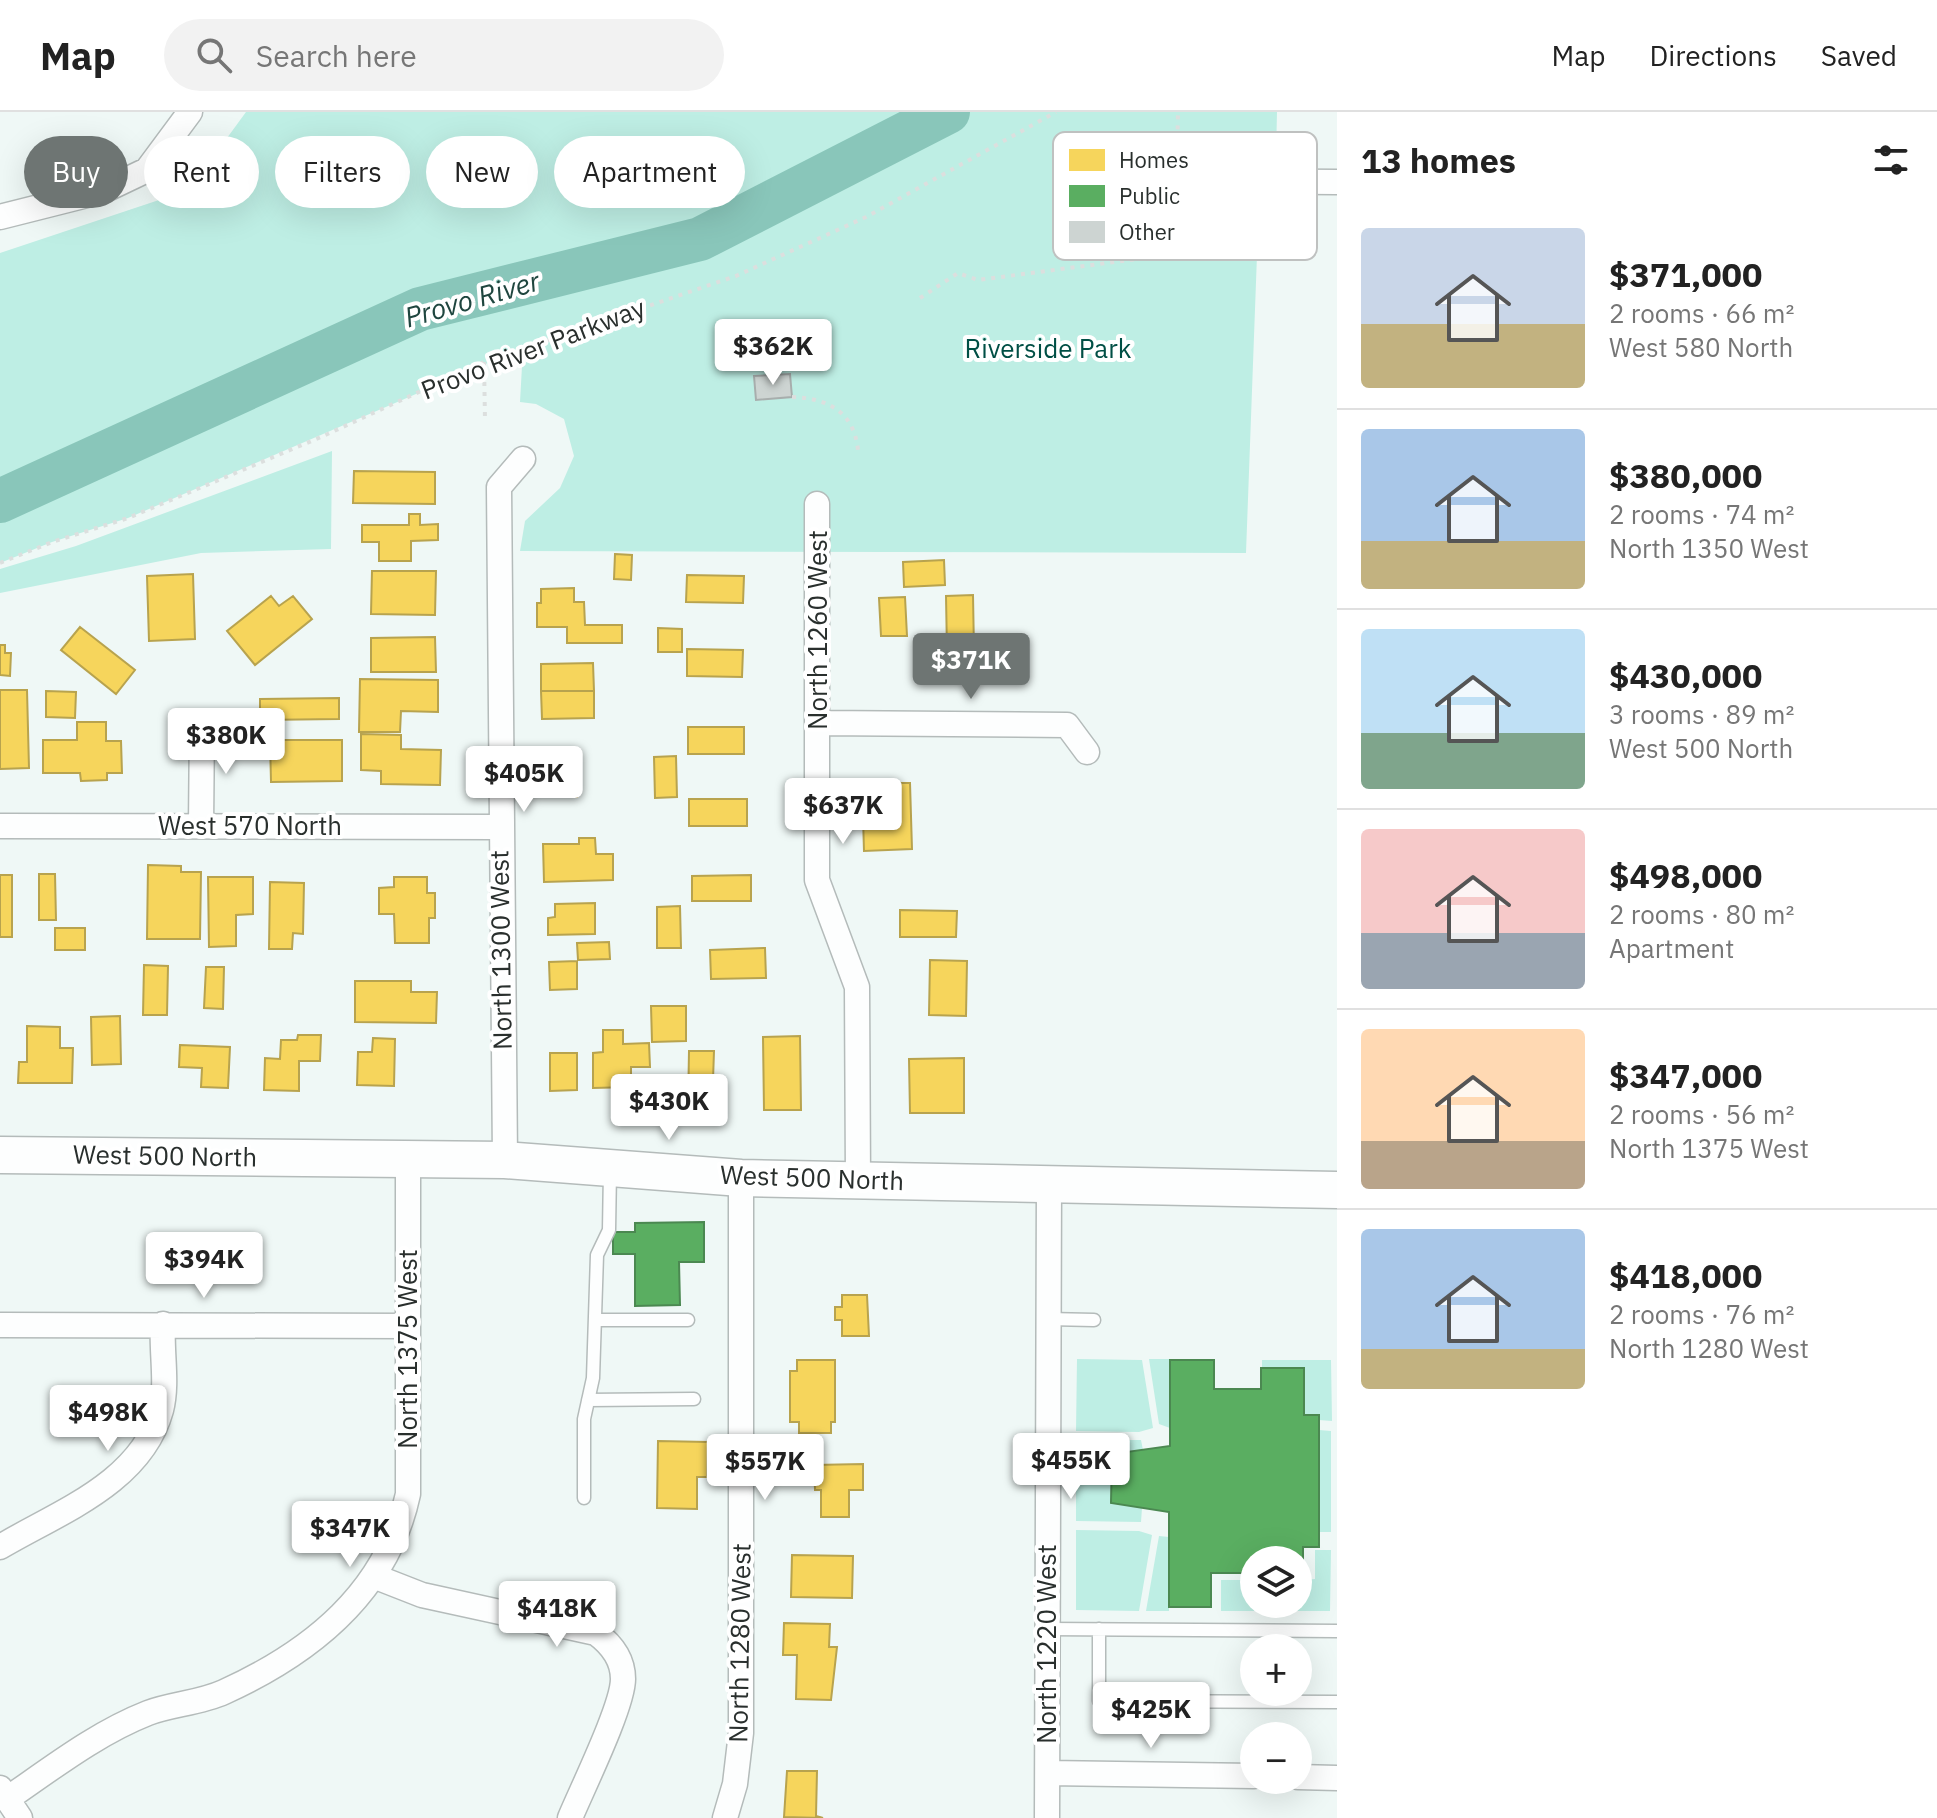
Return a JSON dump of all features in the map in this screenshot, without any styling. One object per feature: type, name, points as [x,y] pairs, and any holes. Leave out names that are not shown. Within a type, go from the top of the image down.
[{"type":"street","points":[[0,217],[103,191],[147,170],[190,112]]},
{"type":"street","points":[[1317,182],[1337,182]]},
{"type":"street","name":"North 1300 West","points":[[505,1160],[499,487],[523,459]]},
{"type":"street","name":"North 1260 West","points":[[817,504],[817,880],[857,987],[858,1181]]},
{"type":"street","points":[[819,723],[1067,725],[1087,752]]},
{"type":"street","points":[[201,826],[202,726]]},
{"type":"street","name":"West 570 North","points":[[0,826],[500,827]]},
{"type":"street","name":"West 500 North","points":[[0,1155],[505,1160],[741,1178],[1337,1190]]},
{"type":"street","name":"North 1375 West","points":[[9,1802],[101,1736],[149,1713],[222,1693],[291,1656],[323,1631],[376,1577],[401,1526],[408,1494],[408,1159]]},
{"type":"street","name":"North 1280 West","points":[[725,1818],[735,1784],[741,1733],[741,1178]]},
{"type":"street","name":"North 1220 West","points":[[1047,1818],[1049,1182]]},
{"type":"street","points":[[0,1547],[114,1480],[137,1457],[151,1437],[161,1410],[165,1386],[163,1324]]},
{"type":"street","points":[[0,1325],[407,1326]]},
{"type":"street","points":[[376,1577],[422,1595],[596,1633],[608,1643],[621,1664],[620,1696],[570,1818]]},
{"type":"street","points":[[1048,1773],[1240,1776]]},
{"type":"street","points":[[1312,1777],[1337,1778]]},
{"type":"lane","points":[[584,1498],[584,1419],[597,1320],[597,1255],[609,1230],[610,1168]]},
{"type":"lane","points":[[1048,1319],[1094,1320]]},
{"type":"lane","points":[[597,1320],[688,1320]]},
{"type":"lane","points":[[588,1400],[694,1399]]},
{"type":"lane","points":[[1047,1629],[1337,1631]]},
{"type":"lane","points":[[1099,1629],[1099,1701],[1337,1702]]},
{"type":"path","name":"Provo River Parkway","points":[[0,563],[183,495],[321,437],[484,362],[736,276],[866,217],[1056,112]]},
{"type":"path","points":[[1178,112],[1178,132]]},
{"type":"path","points":[[920,298],[958,273],[978,280],[1130,260]]},
{"type":"path","points":[[484,362],[485,420]]},
{"type":"path","points":[[792,397],[822,401],[836,407],[857,434],[858,450]]},
{"type":"green space","name":"Riverside Park","points":[[246,112],[1277,112],[1277,132],[1053,132],[1053,260],[1257,260],[1246,553],[520,551],[525,521],[560,488],[574,456],[564,419],[536,404],[520,402],[523,348],[128,518],[52,542],[0,563],[0,253],[144,205],[144,208],[259,208],[259,136],[228,136]]},
{"type":"green space","points":[[332,451],[331,549],[201,553],[0,593],[0,569],[76,546]]},
{"type":"green space","points":[[1077,1359],[1142,1360],[1153,1428],[1139,1432],[1076,1431]]},
{"type":"green space","points":[[1149,1359],[1170,1359],[1170,1428],[1159,1424]]},
{"type":"green space","points":[[1262,1360],[1331,1360],[1332,1421],[1319,1420],[1319,1415],[1304,1415],[1304,1368],[1262,1368]]},
{"type":"green space","points":[[1319,1430],[1331,1431],[1331,1532],[1319,1532]]},
{"type":"green space","points":[[1076,1440],[1141,1440],[1143,1450],[1112,1455],[1111,1503],[1142,1508],[1141,1522],[1076,1521]]},
{"type":"green space","points":[[1076,1530],[1139,1531],[1152,1535],[1139,1611],[1076,1610]]},
{"type":"green space","points":[[1159,1536],[1169,1537],[1169,1611],[1146,1611]]},
{"type":"green space","points":[[1315,1550],[1331,1550],[1330,1611],[1312,1611],[1312,1579],[1315,1579]]},
{"type":"green space","points":[[1221,1580],[1240,1580],[1240,1611],[1221,1611]]},
{"type":"building: Homes","points":[[354,471],[435,472],[435,504],[353,503]]},
{"type":"building: Homes","points":[[409,514],[420,514],[420,525],[438,524],[438,540],[411,541],[411,561],[379,561],[379,542],[362,542],[362,525],[409,525]]},
{"type":"building: Homes","points":[[615,554],[632,555],[631,580],[614,579]]},
{"type":"building: Homes","points":[[944,560],[945,585],[904,587],[903,562]]},
{"type":"building: Homes","points":[[372,571],[436,571],[435,615],[371,614]]},
{"type":"building: Homes","points":[[193,574],[195,639],[149,641],[147,576]]},
{"type":"building: Homes","points":[[687,575],[744,576],[743,603],[686,602]]},
{"type":"building: Homes","points":[[574,588],[574,602],[584,602],[585,625],[622,625],[622,643],[567,643],[567,627],[537,627],[537,603],[541,603],[541,589]]},
{"type":"building: Homes","points":[[973,595],[974,651],[947,652],[946,596]]},
{"type":"building: Homes","points":[[271,596],[279,606],[293,596],[312,619],[255,665],[227,631]]},
{"type":"building: Homes","points":[[905,597],[907,636],[881,636],[879,598]]},
{"type":"building: Homes","points":[[80,627],[135,670],[116,694],[61,650]]},
{"type":"building: Homes","points":[[658,628],[682,629],[682,652],[658,652]]},
{"type":"building: Homes","points":[[435,637],[436,672],[371,672],[371,638]]},
{"type":"building: Homes","points":[[0,645],[5,645],[5,653],[11,653],[10,676],[0,675]]},
{"type":"building: Homes","points":[[687,649],[743,650],[742,677],[687,676]]},
{"type":"building: Homes","points":[[593,663],[594,691],[541,691],[541,664]]},
{"type":"building: Homes","points":[[360,679],[438,680],[438,712],[401,711],[400,732],[359,732]]},
{"type":"building: Homes","points":[[0,690],[27,690],[29,768],[0,769]]},
{"type":"building: Homes","points":[[46,691],[76,692],[75,718],[46,717]]},
{"type":"building: Homes","points":[[541,691],[594,691],[594,718],[542,719]]},
{"type":"building: Homes","points":[[339,698],[339,719],[260,720],[260,699]]},
{"type":"building: Homes","points":[[77,722],[106,722],[106,741],[121,741],[122,773],[107,773],[107,780],[81,781],[80,773],[43,773],[43,740],[77,740]]},
{"type":"building: Homes","points":[[688,727],[744,727],[744,754],[688,754]]},
{"type":"building: Homes","points":[[361,734],[401,735],[401,749],[441,750],[440,785],[381,784],[381,771],[361,770]]},
{"type":"building: Homes","points":[[270,740],[342,740],[342,781],[271,782]]},
{"type":"building: Homes","points":[[676,756],[677,797],[655,798],[654,757]]},
{"type":"building: Homes","points":[[542,763],[577,763],[577,797],[542,797]]},
{"type":"building: Homes","points":[[883,783],[910,783],[912,849],[864,851],[863,817],[884,816]]},
{"type":"building: Homes","points":[[689,799],[747,799],[747,826],[689,826]]},
{"type":"building: Homes","points":[[579,838],[595,838],[596,854],[613,854],[613,880],[544,882],[543,844],[579,844]]},
{"type":"building: Homes","points":[[148,865],[181,866],[181,872],[201,872],[200,939],[147,939]]},
{"type":"building: Homes","points":[[39,874],[55,874],[56,920],[39,920]]},
{"type":"building: Homes","points":[[0,875],[12,875],[12,937],[0,937]]},
{"type":"building: Homes","points":[[751,875],[751,901],[692,901],[692,876]]},
{"type":"building: Homes","points":[[208,877],[253,877],[253,914],[236,915],[236,946],[209,947]]},
{"type":"building: Homes","points":[[394,877],[427,877],[427,893],[435,893],[435,918],[429,918],[429,943],[395,943],[394,914],[379,914],[379,888],[394,887]]},
{"type":"building: Homes","points":[[270,882],[304,883],[303,934],[293,933],[292,949],[269,949]]},
{"type":"building: Homes","points":[[595,903],[595,934],[548,935],[548,918],[555,917],[555,904]]},
{"type":"building: Homes","points":[[680,906],[681,948],[657,948],[657,907]]},
{"type":"building: Homes","points":[[900,910],[957,911],[956,937],[900,937]]},
{"type":"building: Homes","points":[[55,928],[85,928],[85,950],[55,950]]},
{"type":"building: Homes","points":[[609,942],[610,959],[578,960],[577,943]]},
{"type":"building: Homes","points":[[765,948],[766,978],[711,979],[710,950]]},
{"type":"building: Homes","points":[[930,960],[967,961],[966,1016],[929,1015]]},
{"type":"building: Homes","points":[[577,961],[577,989],[550,990],[549,962]]},
{"type":"building: Homes","points":[[144,965],[168,966],[167,1015],[143,1015]]},
{"type":"building: Homes","points":[[206,967],[224,967],[223,1009],[204,1008]]},
{"type":"building: Homes","points":[[355,981],[411,981],[411,992],[437,992],[436,1023],[355,1022]]},
{"type":"building: Homes","points":[[651,1006],[686,1006],[686,1041],[652,1042]]},
{"type":"building: Homes","points":[[120,1016],[121,1064],[92,1065],[91,1017]]},
{"type":"building: Homes","points":[[27,1026],[60,1027],[60,1048],[73,1048],[72,1083],[18,1083],[19,1062],[27,1062]]},
{"type":"building: Homes","points":[[603,1030],[623,1030],[623,1044],[649,1043],[650,1067],[631,1067],[631,1087],[593,1088],[593,1053],[603,1052]]},
{"type":"building: Homes","points":[[298,1035],[321,1035],[320,1061],[299,1061],[299,1091],[264,1090],[265,1058],[280,1059],[281,1040],[297,1040]]},
{"type":"building: Homes","points":[[800,1036],[801,1110],[764,1110],[763,1037]]},
{"type":"building: Homes","points":[[373,1038],[395,1039],[394,1086],[357,1085],[358,1052],[372,1052]]},
{"type":"building: Homes","points":[[180,1045],[230,1047],[228,1088],[201,1087],[202,1068],[179,1067]]},
{"type":"building: Homes","points":[[689,1051],[714,1051],[712,1109],[688,1108]]},
{"type":"building: Homes","points":[[550,1053],[577,1053],[577,1090],[550,1091]]},
{"type":"building: Homes","points":[[964,1058],[964,1113],[910,1113],[909,1059]]},
{"type":"building: Homes","points":[[842,1295],[867,1295],[869,1336],[842,1336],[842,1320],[835,1320],[835,1307],[842,1307]]},
{"type":"building: Homes","points":[[797,1360],[835,1360],[835,1422],[831,1422],[831,1433],[799,1433],[799,1422],[790,1422],[790,1371],[797,1371]]},
{"type":"building: Homes","points":[[658,1441],[708,1442],[707,1477],[697,1477],[697,1509],[657,1508]]},
{"type":"building: Homes","points":[[863,1464],[863,1490],[849,1490],[849,1517],[821,1517],[821,1490],[815,1490],[814,1465]]},
{"type":"building: Homes","points":[[792,1555],[853,1556],[852,1598],[791,1597]]},
{"type":"building: Homes","points":[[784,1623],[830,1624],[829,1647],[837,1647],[831,1700],[796,1699],[797,1655],[783,1655]]},
{"type":"building: Homes","points":[[787,1771],[817,1771],[816,1816],[823,1818],[784,1817]]},
{"type":"building: Public","points":[[704,1222],[704,1262],[679,1262],[680,1305],[635,1306],[635,1254],[613,1254],[613,1232],[635,1232],[635,1223]]},
{"type":"building: Public","points":[[1170,1360],[1214,1360],[1214,1389],[1261,1389],[1261,1368],[1304,1368],[1304,1415],[1319,1415],[1319,1547],[1240,1546],[1240,1573],[1211,1573],[1211,1607],[1169,1607],[1169,1512],[1111,1503],[1112,1454],[1170,1446]]},
{"type":"building: Other","points":[[790,374],[792,397],[756,400],[754,376]]},
{"type":"waterway","name":"Provo River","points":[[0,501],[420,309],[700,239],[948,112]]}]
